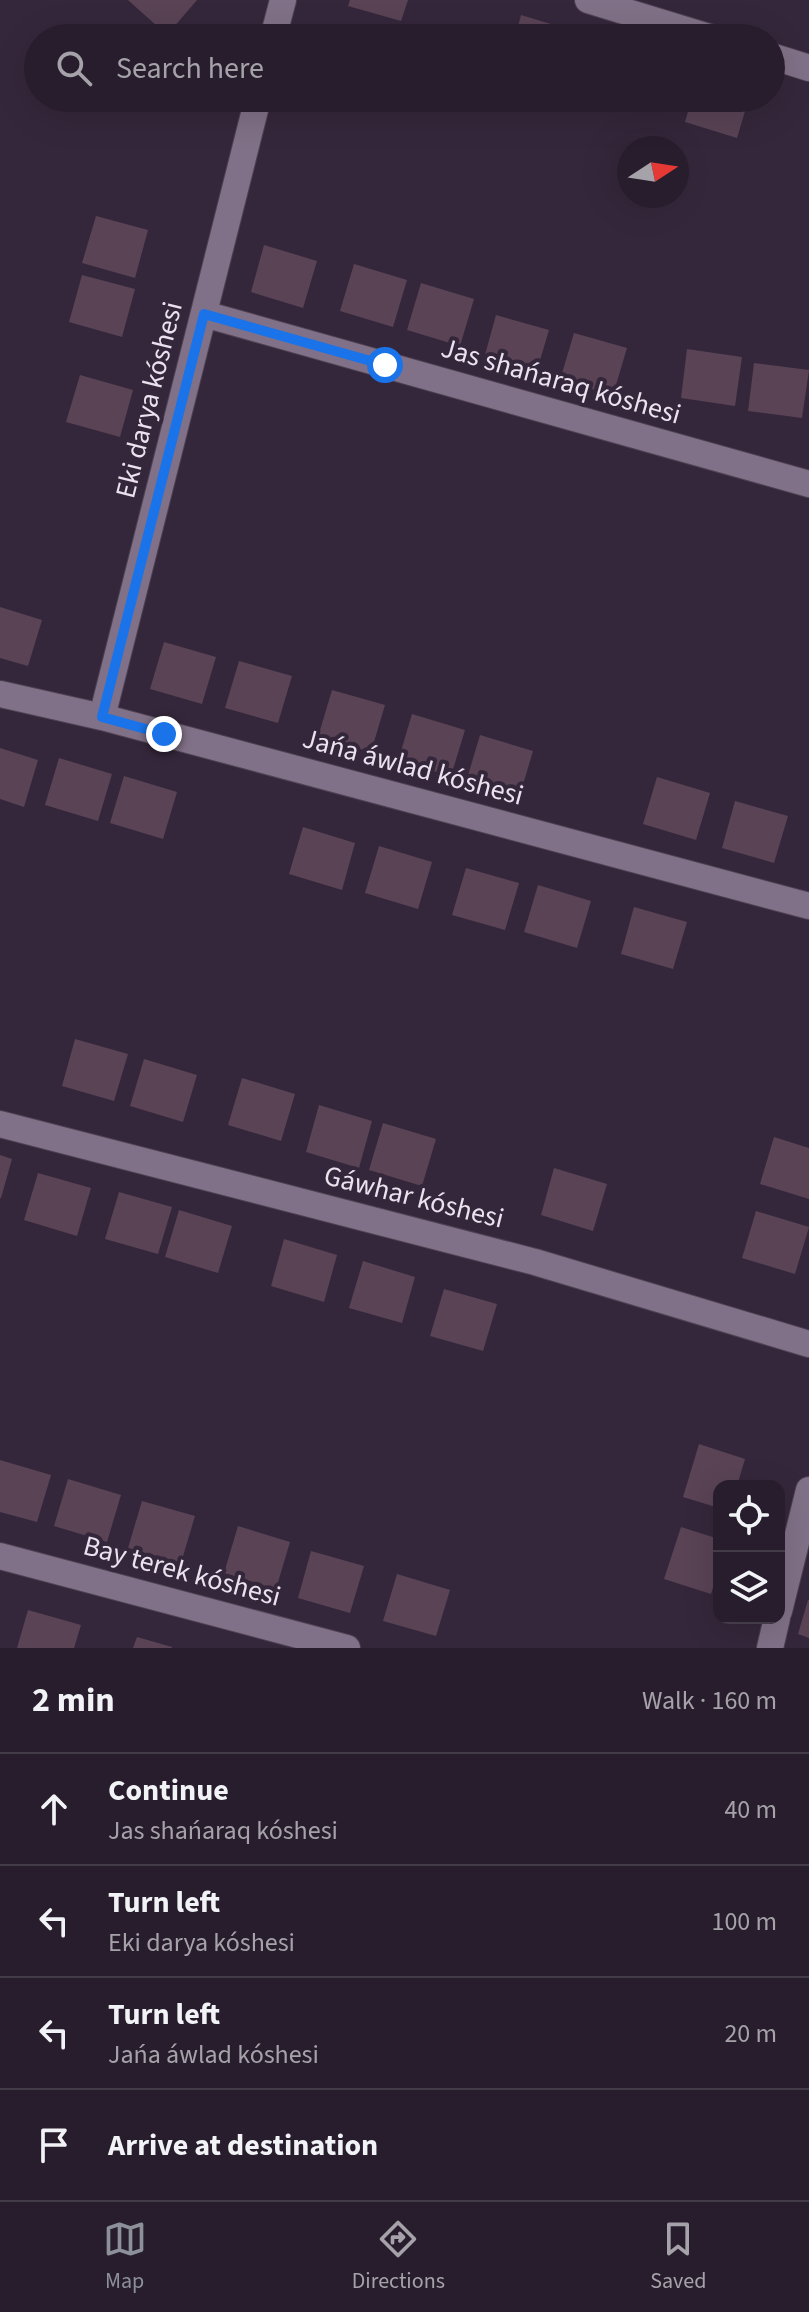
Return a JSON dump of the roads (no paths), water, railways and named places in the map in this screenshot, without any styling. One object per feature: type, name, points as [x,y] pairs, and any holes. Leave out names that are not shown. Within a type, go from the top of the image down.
[{"type":"street","points":[[277,24],[283,0]]},
{"type":"street","points":[[588,0],[666,24]]},
{"type":"street","points":[[785,60],[809,68]]},
{"type":"street","name":"Eki darya kóshesi","points":[[102,717],[254,112]]},
{"type":"street","name":"Jas shańaraq kóshesi","points":[[204,314],[809,484]]},
{"type":"street","name":"Jańa áwlad kóshesi","points":[[0,694],[102,717],[809,906]]},
{"type":"street","name":"Gáwhar kóshesi","points":[[0,1124],[535,1262],[809,1344]]},
{"type":"street","points":[[785,1587],[809,1490]]},
{"type":"street","name":"Bay terek kóshesi","points":[[0,1556],[347,1648]]},
{"type":"street","points":[[770,1648],[776,1624]]}]
